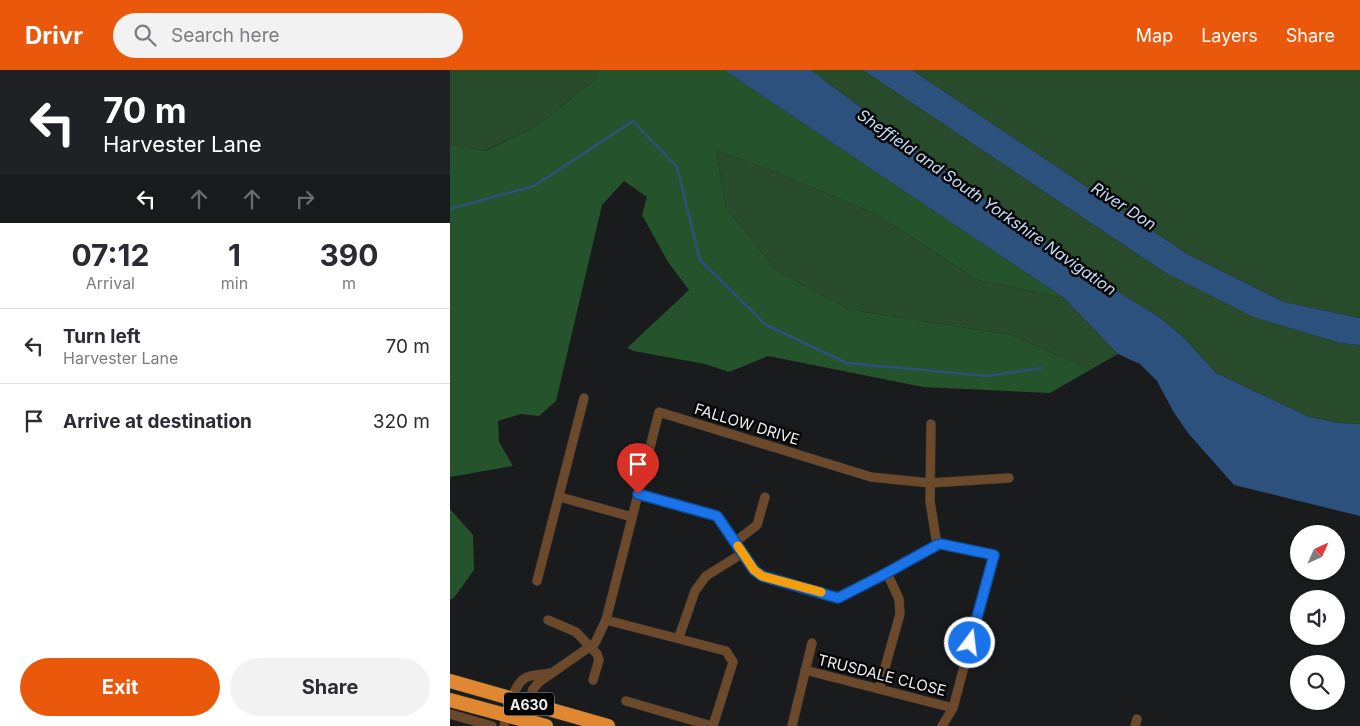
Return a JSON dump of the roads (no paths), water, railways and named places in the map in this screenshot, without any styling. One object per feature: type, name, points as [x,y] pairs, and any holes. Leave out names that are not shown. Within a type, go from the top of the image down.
[{"type":"highway","name":"A630","points":[[450,681],[608,726]]},
{"type":"highway","name":"A630","points":[[450,700],[505,721],[546,726]]},
{"type":"street","points":[[537,581],[584,398]]},
{"type":"street","name":"FALLOW DRIVE","points":[[638,494],[659,412],[871,477],[930,483],[1009,478]]},
{"type":"street","points":[[931,424],[930,501],[937,545]]},
{"type":"street","points":[[505,721],[529,704],[535,686],[591,647],[599,637],[606,620],[638,494],[717,516],[754,570],[762,576],[838,598],[937,545],[941,544],[994,555],[953,708],[942,726]]},
{"type":"street","points":[[560,497],[632,517]]},
{"type":"street","points":[[735,542],[757,525],[765,498]]},
{"type":"street","points":[[679,637],[694,591],[706,576],[743,553]]},
{"type":"street","points":[[879,689],[900,614],[899,599],[887,573]]},
{"type":"street","points":[[548,620],[576,632],[591,647],[599,660],[593,680]]},
{"type":"street","points":[[606,620],[679,637],[726,651],[733,662],[712,726],[626,701]]},
{"type":"street","name":"TRUSDALE CLOSE","points":[[792,726],[812,643]]},
{"type":"street","name":"TRUSDALE CLOSE","points":[[805,670],[953,708]]},
{"type":"street","points":[[505,721],[517,686],[524,679],[528,676],[538,676],[554,672]]},
{"type":"street","points":[[450,714],[492,726]]},
{"type":"water","name":"Sheffield and South Yorkshire Navigation","points":[[724,70],[811,70],[953,177],[1120,293],[1158,316],[1183,337],[1216,373],[1309,417],[1340,423],[1360,424],[1360,516],[1234,485],[1188,433],[1173,411],[1157,381],[1140,364],[1118,354],[1064,298]]},
{"type":"water","points":[[863,70],[912,70],[1187,254],[1284,302],[1360,318],[1360,345],[1340,343],[1253,317],[1164,272]]},
{"type":"waterway","points":[[450,209],[534,186],[633,121],[677,167],[700,260],[766,325],[847,363],[988,376],[1042,368]]},
{"type":"water label","name":"River Don","points":[[1124,206]]}]
